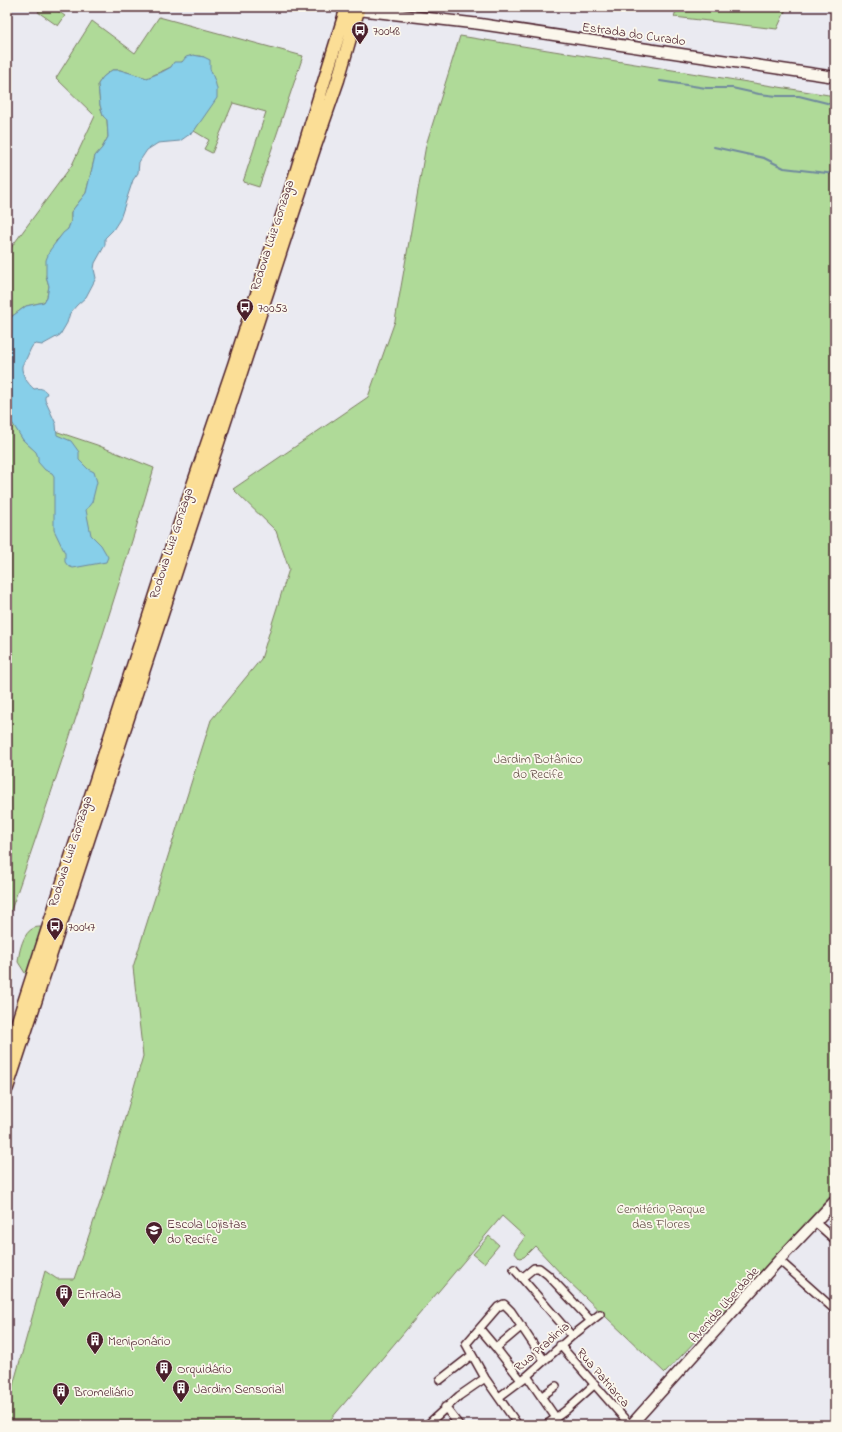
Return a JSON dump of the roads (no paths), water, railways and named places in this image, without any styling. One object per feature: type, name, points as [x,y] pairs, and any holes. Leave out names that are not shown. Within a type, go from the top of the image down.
[{"type":"highway","name":"Rodovia Luiz Gonzaga","points":[[7,1055],[164,570],[234,365],[294,179],[355,8]]},
{"type":"highway","name":"Rodovia Luiz Gonzaga","points":[[7,1088],[311,156],[338,80],[355,8]]},
{"type":"main road","name":"Estrada do Curado","points":[[355,8],[488,25],[835,77]]},
{"type":"main road","name":"Avenida Liberdade","points":[[630,1425],[779,1260],[835,1201]]},
{"type":"street","points":[[815,1222],[835,1240]]},
{"type":"street","points":[[779,1260],[832,1303],[835,1310]]},
{"type":"street","points":[[522,1278],[534,1268],[539,1268],[548,1275],[591,1321]]},
{"type":"street","points":[[514,1269],[572,1336]]},
{"type":"street","points":[[518,1425],[485,1378],[466,1344],[500,1305],[504,1304],[522,1326],[544,1360]]},
{"type":"street","name":"Rua Pradinia","points":[[499,1397],[600,1314]]},
{"type":"street","points":[[496,1348],[522,1326]]},
{"type":"street","points":[[480,1329],[542,1396],[556,1418]]},
{"type":"street","name":"Rua Patriarca","points":[[560,1346],[630,1425]]},
{"type":"street","points":[[440,1380],[472,1355]]},
{"type":"street","points":[[427,1425],[458,1396],[485,1378]]},
{"type":"street","points":[[546,1425],[595,1384]]},
{"type":"street","points":[[542,1396],[556,1386]]},
{"type":"street","points":[[445,1407],[459,1425]]},
{"type":"water","points":[[193,55],[210,60],[210,69],[217,89],[217,98],[194,131],[180,141],[158,143],[147,150],[139,162],[138,173],[133,180],[120,219],[113,230],[105,238],[105,245],[95,263],[94,269],[96,278],[86,297],[70,313],[67,323],[60,335],[42,345],[33,345],[22,366],[27,382],[34,389],[43,389],[47,393],[45,400],[56,424],[57,435],[71,441],[79,452],[79,460],[88,469],[94,472],[97,482],[92,502],[86,510],[91,535],[101,545],[108,557],[106,562],[73,568],[68,566],[65,562],[65,553],[54,530],[54,476],[52,473],[45,470],[38,462],[36,452],[23,440],[11,421],[7,410],[7,320],[26,306],[44,302],[47,297],[49,286],[46,276],[46,260],[50,250],[68,229],[71,221],[71,212],[86,193],[95,156],[102,148],[108,137],[107,120],[103,116],[100,105],[98,84],[103,77],[112,70],[120,70],[147,78],[171,67],[174,62],[182,62],[186,57]]},
{"type":"waterway","points":[[660,81],[706,88],[732,88],[777,96],[799,96],[835,105]]},
{"type":"waterway","points":[[714,147],[764,158],[784,168],[835,174]]},
{"type":"place","name":"70048","points":[[360,45]]},
{"type":"place","name":"70053","points":[[245,322]]},
{"type":"place","name":"70047","points":[[55,941]]},
{"type":"place","name":"Escola Lojistas do Recife","points":[[154,1245]]},
{"type":"place","name":"Entrada","points":[[64,1308]]},
{"type":"place","name":"Meniponário","points":[[95,1355]]},
{"type":"place","name":"Orquidário","points":[[164,1383]]},
{"type":"place","name":"Jardim Sensorial","points":[[181,1403]]},
{"type":"place","name":"Bromeliário","points":[[61,1406]]},
{"type":"park label","name":"Jardim Botânico do Recife","points":[[538,766]]},
{"type":"park label","name":"Cemitério Parque das Flores","points":[[661,1216]]}]
